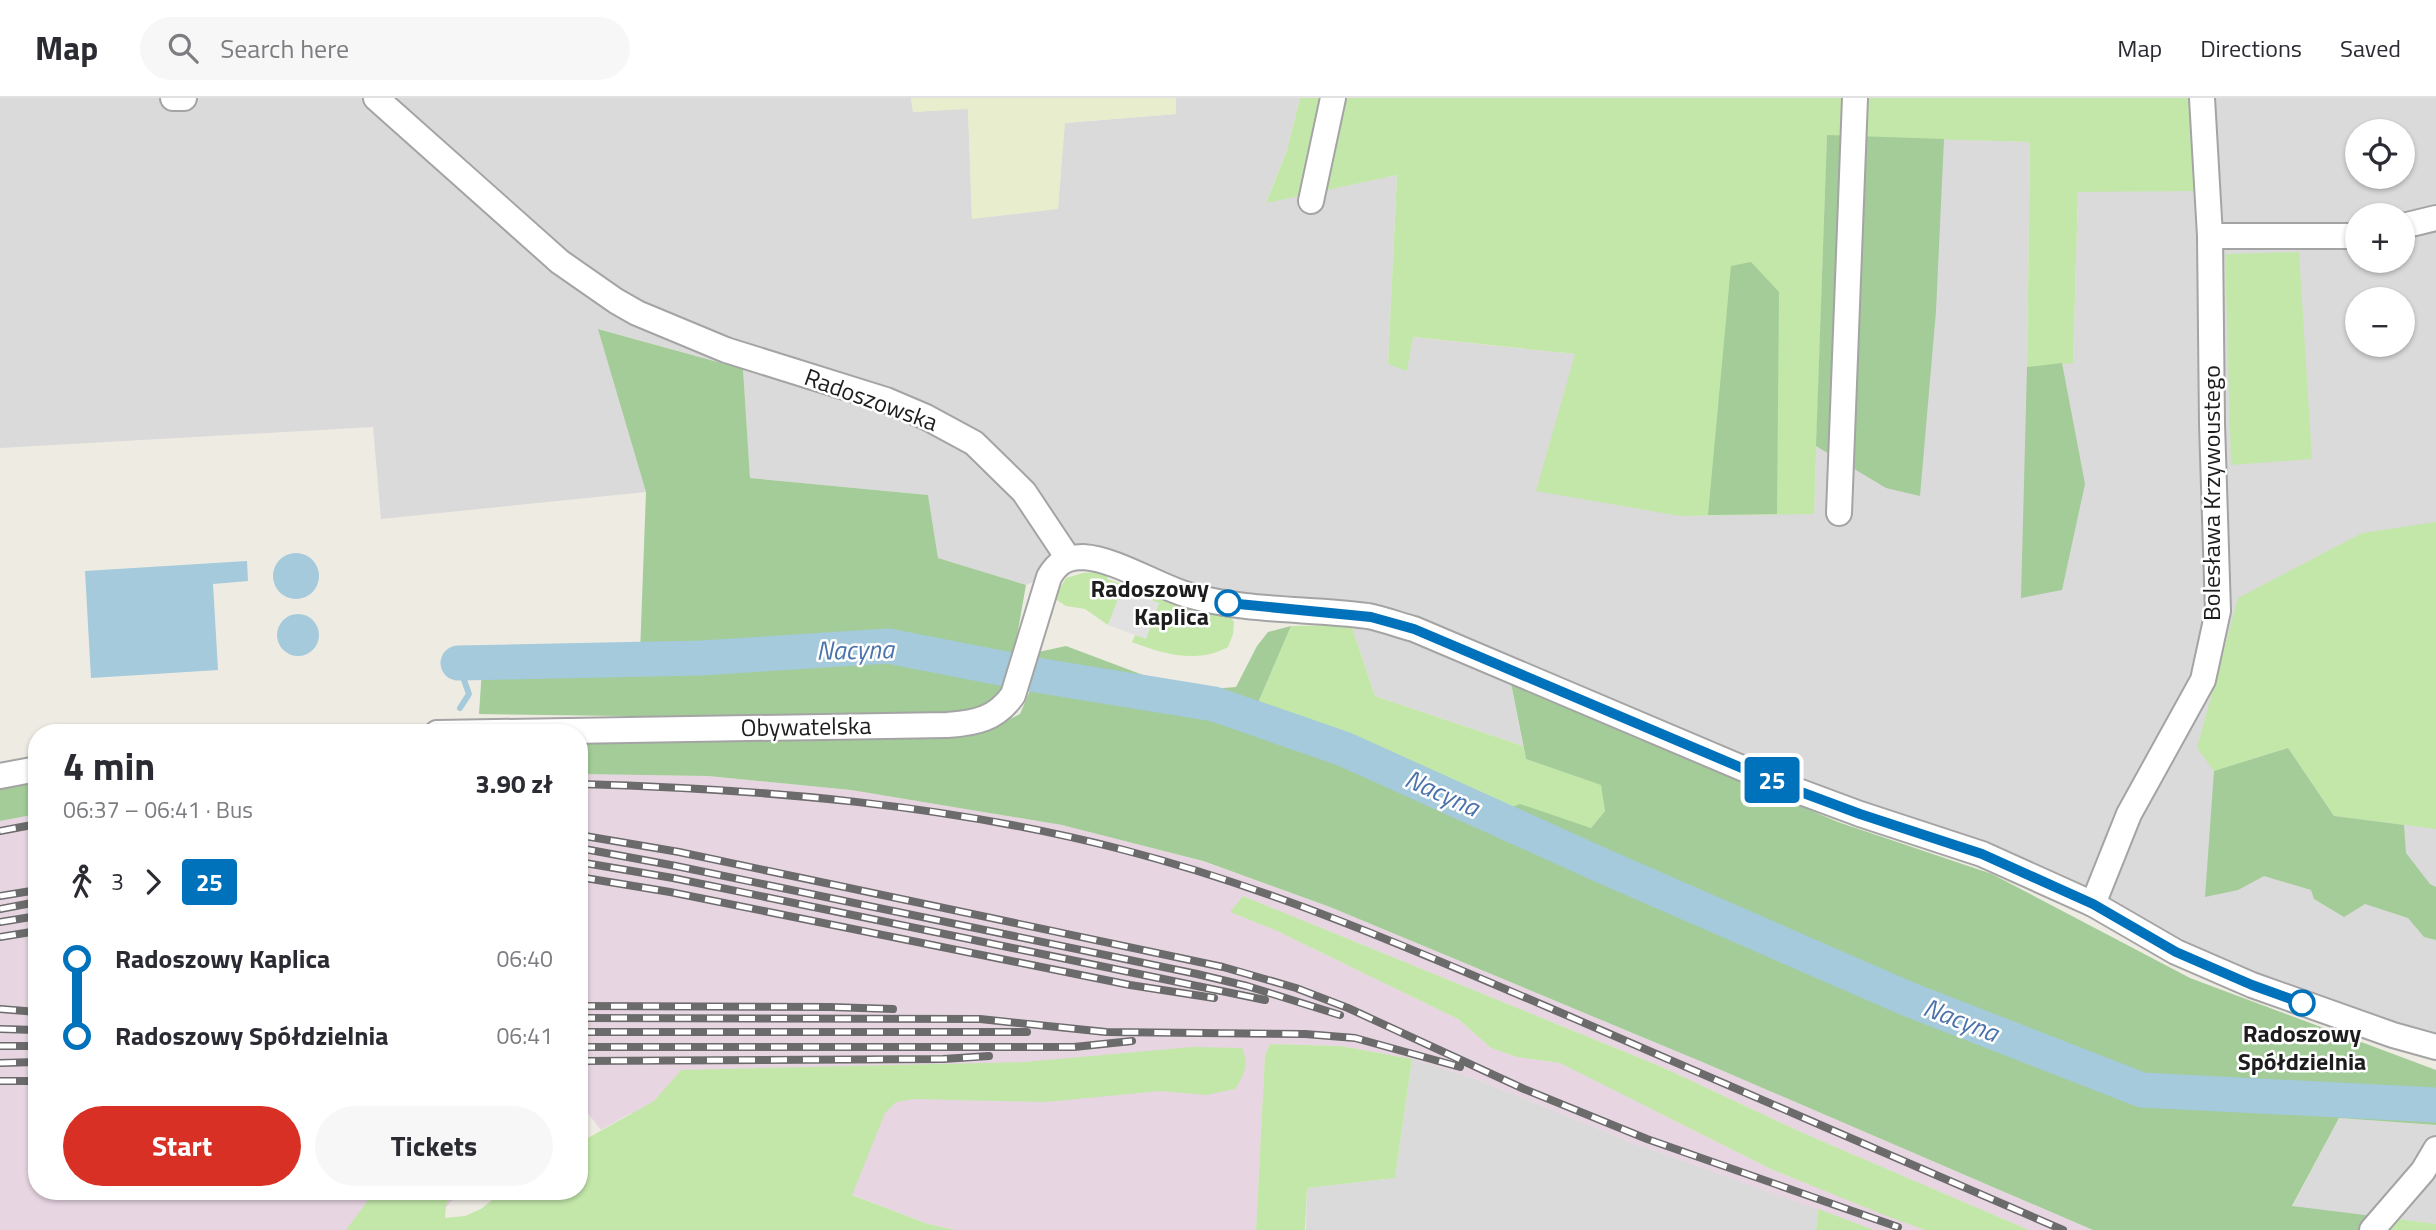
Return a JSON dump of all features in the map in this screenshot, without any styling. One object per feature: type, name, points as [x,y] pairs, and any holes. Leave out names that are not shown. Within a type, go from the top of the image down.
[{"type":"street","points":[[173,98],[184,98]]},
{"type":"street","name":"Radoszowska","points":[[376,98],[560,262],[616,301],[726,350],[886,400],[926,417],[974,443],[1024,492],[1069,558]]},
{"type":"street","points":[[1311,201],[1334,98]]},
{"type":"street","points":[[1839,513],[1855,98]]},
{"type":"street","name":"Bolesława Krzywoustego","points":[[2093,904],[2129,814],[2203,680],[2218,611],[2210,236],[2202,98]]},
{"type":"street","points":[[2415,223],[2436,218]]},
{"type":"street","points":[[2210,236],[2345,236]]},
{"type":"street","points":[[1069,558],[1090,558],[1188,595],[1254,606],[1371,617],[1414,629],[1782,785],[1982,854],[2093,904],[2176,952],[2252,985],[2393,1035],[2436,1047]]},
{"type":"street","name":"Obywatelska","points":[[588,730],[957,724],[983,720],[1006,705],[1018,684],[1049,577],[1061,562],[1069,558]]},
{"type":"street","points":[[0,776],[28,771]]},
{"type":"street","points":[[2372,1230],[2423,1171],[2436,1149]]},
{"type":"shaded area","points":[[0,98],[911,98],[913,112],[968,108],[972,218],[1058,208],[1064,123],[1176,114],[1176,98],[1300,98],[1287,150],[1266,202],[1397,175],[1388,364],[1412,337],[1575,354],[1680,516],[1814,513],[1827,135],[2030,142],[2027,366],[2073,362],[2078,191],[2192,98],[2436,98],[2436,1047],[2139,929],[1436,638],[1305,612],[1090,558],[1026,585],[938,558],[928,495],[750,478],[743,369],[599,329],[646,492],[381,519],[373,427],[0,448]]},
{"type":"shaded area","points":[[1122,589],[1159,603],[1146,639],[1108,625]]},
{"type":"shaded area","points":[[1351,625],[1386,630],[1511,683],[1523,746],[1375,696]]},
{"type":"shaded area","points":[[588,774],[708,776],[851,790],[1062,825],[1199,860],[1330,907],[1707,1064],[2093,1230],[2029,1230],[1803,1133],[1662,1067],[1243,896],[1231,912],[1275,930],[1458,1019],[1491,1048],[1517,1057],[1560,1063],[1773,1170],[1925,1230],[1874,1230],[1633,1143],[1476,1079],[1412,1059],[1341,1046],[1270,1044],[1265,1055],[1256,1230],[955,1230],[928,1224],[667,1123],[631,1113],[601,1130],[588,1113]]},
{"type":"shaded area","points":[[28,816],[28,1200],[452,1200],[427,1230],[0,1230],[0,821]]},
{"type":"shaded area","points":[[1412,1059],[1476,1079],[1633,1143],[1818,1209],[1816,1230],[1306,1230],[1307,1188],[1395,1178]]},
{"type":"shaded area","points":[[2339,1118],[2436,1125],[2436,1224],[2292,1207]]},
{"type":"green space","points":[[911,98],[1176,98],[1176,114],[1065,123],[1058,209],[972,219],[968,109],[913,112]]},
{"type":"green space","points":[[1300,98],[2192,98],[2194,191],[2078,192],[2073,363],[2027,367],[2030,142],[1827,136],[1814,514],[1680,516],[1536,491],[1575,354],[1413,337],[1407,371],[1388,364],[1397,175],[1266,203],[1287,150]]},
{"type":"green space","points":[[1827,135],[1944,139],[1936,311],[1920,496],[1886,488],[1816,446]]},
{"type":"green space","points":[[2299,252],[2312,459],[2231,465],[2225,254]]},
{"type":"green space","points":[[1751,262],[1779,292],[1777,514],[1708,515],[1731,266]]},
{"type":"green space","points":[[598,329],[743,369],[750,478],[928,495],[938,558],[1026,585],[1012,664],[887,641],[704,653],[640,653],[646,492]]},
{"type":"green space","points":[[2062,363],[2085,484],[2062,590],[2021,598],[2027,367]]},
{"type":"green space","points":[[2436,522],[2436,829],[2334,816],[2288,748],[2214,771],[2197,748],[2238,598],[2362,533]]},
{"type":"green space","points":[[1099,572],[1108,574],[1107,579],[1136,589],[1133,594],[1122,590],[1108,625],[1085,609],[1066,606],[1054,598],[1066,578]]},
{"type":"green space","points":[[1156,593],[1227,613],[1234,622],[1228,647],[1192,656],[1168,653],[1132,642],[1135,635],[1146,638],[1159,603],[1152,601]]},
{"type":"green space","points":[[1351,625],[1375,696],[1523,746],[1526,759],[1602,785],[1605,811],[1591,828],[1520,805],[1501,811],[1354,744],[1254,712],[1291,626]]},
{"type":"green space","points":[[1291,626],[1254,712],[1216,701],[1031,668],[1034,653],[1066,646],[1143,675],[1210,689],[1236,687],[1257,646],[1268,632]]},
{"type":"green space","points":[[883,653],[1007,677],[999,697],[983,714],[701,717],[479,714],[482,669],[745,668]]},
{"type":"green space","points":[[1034,681],[1213,709],[1542,845],[1910,1007],[2139,1095],[2436,1109],[2436,1125],[2339,1118],[2292,1206],[2373,1216],[2359,1230],[2093,1230],[1707,1064],[1330,907],[1203,861],[1062,825],[851,790],[708,776],[588,774],[588,741],[814,737],[1004,722],[1020,714]]},
{"type":"green space","points":[[1511,683],[1838,822],[1992,874],[2190,978],[2436,1070],[2436,1099],[2144,1082],[1912,995],[1501,811],[1520,804],[1591,828],[1605,811],[1601,785],[1526,759]]},
{"type":"green space","points":[[2288,748],[2334,816],[2404,825],[2406,853],[2430,884],[2436,887],[2436,940],[2424,937],[2408,918],[2365,904],[2344,917],[2314,899],[2311,890],[2264,876],[2238,890],[2205,897],[2214,771]]},
{"type":"green space","points":[[28,782],[28,816],[0,821],[0,787]]},
{"type":"green space","points":[[1243,896],[1662,1067],[1803,1133],[2029,1230],[1925,1230],[1773,1170],[1560,1063],[1517,1057],[1491,1048],[1458,1019],[1275,930],[1230,912]]},
{"type":"green space","points":[[1270,1044],[1341,1046],[1412,1059],[1395,1178],[1307,1188],[1305,1230],[1256,1230],[1265,1055]]},
{"type":"green space","points":[[1192,1047],[1242,1048],[1245,1069],[1235,1089],[1206,1095],[1161,1091],[1045,1102],[914,1099],[896,1102],[885,1113],[852,1195],[928,1224],[955,1230],[346,1230],[368,1200],[449,1200],[445,1218],[465,1216],[481,1209],[492,1200],[588,1200],[588,1138],[654,1101],[681,1070],[1025,1062]]},
{"type":"green space","points":[[1818,1209],[1874,1230],[1816,1230]]},
{"type":"green space","points":[[2398,1219],[2436,1224],[2436,1230],[2387,1230]]},
{"type":"water","points":[[296,553],[312,560],[319,576],[312,592],[296,599],[280,592],[273,576],[280,560]]},
{"type":"water","points":[[247,561],[248,581],[213,584],[218,670],[91,678],[85,571]]},
{"type":"water","points":[[298,614],[313,620],[319,635],[313,650],[298,656],[283,650],[277,635],[283,620]]},
{"type":"waterway","name":"Nacyna","points":[[458,663],[701,658],[888,646],[1042,676],[1214,704],[1344,749],[1908,999],[2142,1090],[2436,1105]]},
{"type":"waterway","name":"Nacyna","points":[[458,663],[469,694],[460,708]]},
{"type":"railway","points":[[588,784],[785,795],[922,810],[1057,834],[1183,866],[1298,905],[1412,950],[2063,1230]]},
{"type":"railway","points":[[0,831],[28,826]]},
{"type":"railway","points":[[588,837],[679,852],[1223,967],[1296,988],[1348,1008],[1524,1089],[1647,1139],[1898,1227]]},
{"type":"railway","points":[[588,850],[1197,974],[1247,986],[1340,1015]]},
{"type":"railway","points":[[588,864],[673,878],[1265,1000]]},
{"type":"railway","points":[[588,878],[670,892],[1130,985],[1214,998]]},
{"type":"railway","points":[[0,896],[28,891]]},
{"type":"railway","points":[[0,909],[28,904]]},
{"type":"railway","points":[[0,922],[28,917]]},
{"type":"railway","points":[[0,937],[28,932]]},
{"type":"railway","points":[[588,1006],[893,1009]]},
{"type":"railway","points":[[0,1009],[28,1011]]},
{"type":"railway","points":[[588,1018],[980,1019],[1106,1032],[1305,1034],[1355,1038],[1460,1067]]},
{"type":"railway","points":[[0,1029],[28,1030]]},
{"type":"railway","points":[[588,1032],[1027,1032]]},
{"type":"railway","points":[[588,1047],[1074,1047],[1132,1041]]},
{"type":"railway","points":[[0,1046],[28,1046]]},
{"type":"railway","points":[[588,1061],[943,1059],[989,1056]]},
{"type":"railway","points":[[0,1063],[28,1062]]},
{"type":"railway","points":[[0,1081],[28,1081]]},
{"type":"bus line","name":"25","points":[[1228,603],[1371,617],[1414,629],[1782,785],[1982,854],[2093,904],[2176,952],[2302,1003]]},
{"type":"place","name":"Radoszowy Kaplica","points":[[1228,603]]},
{"type":"place","name":"Radoszowy Spółdzielnia","points":[[2302,1003]]}]
